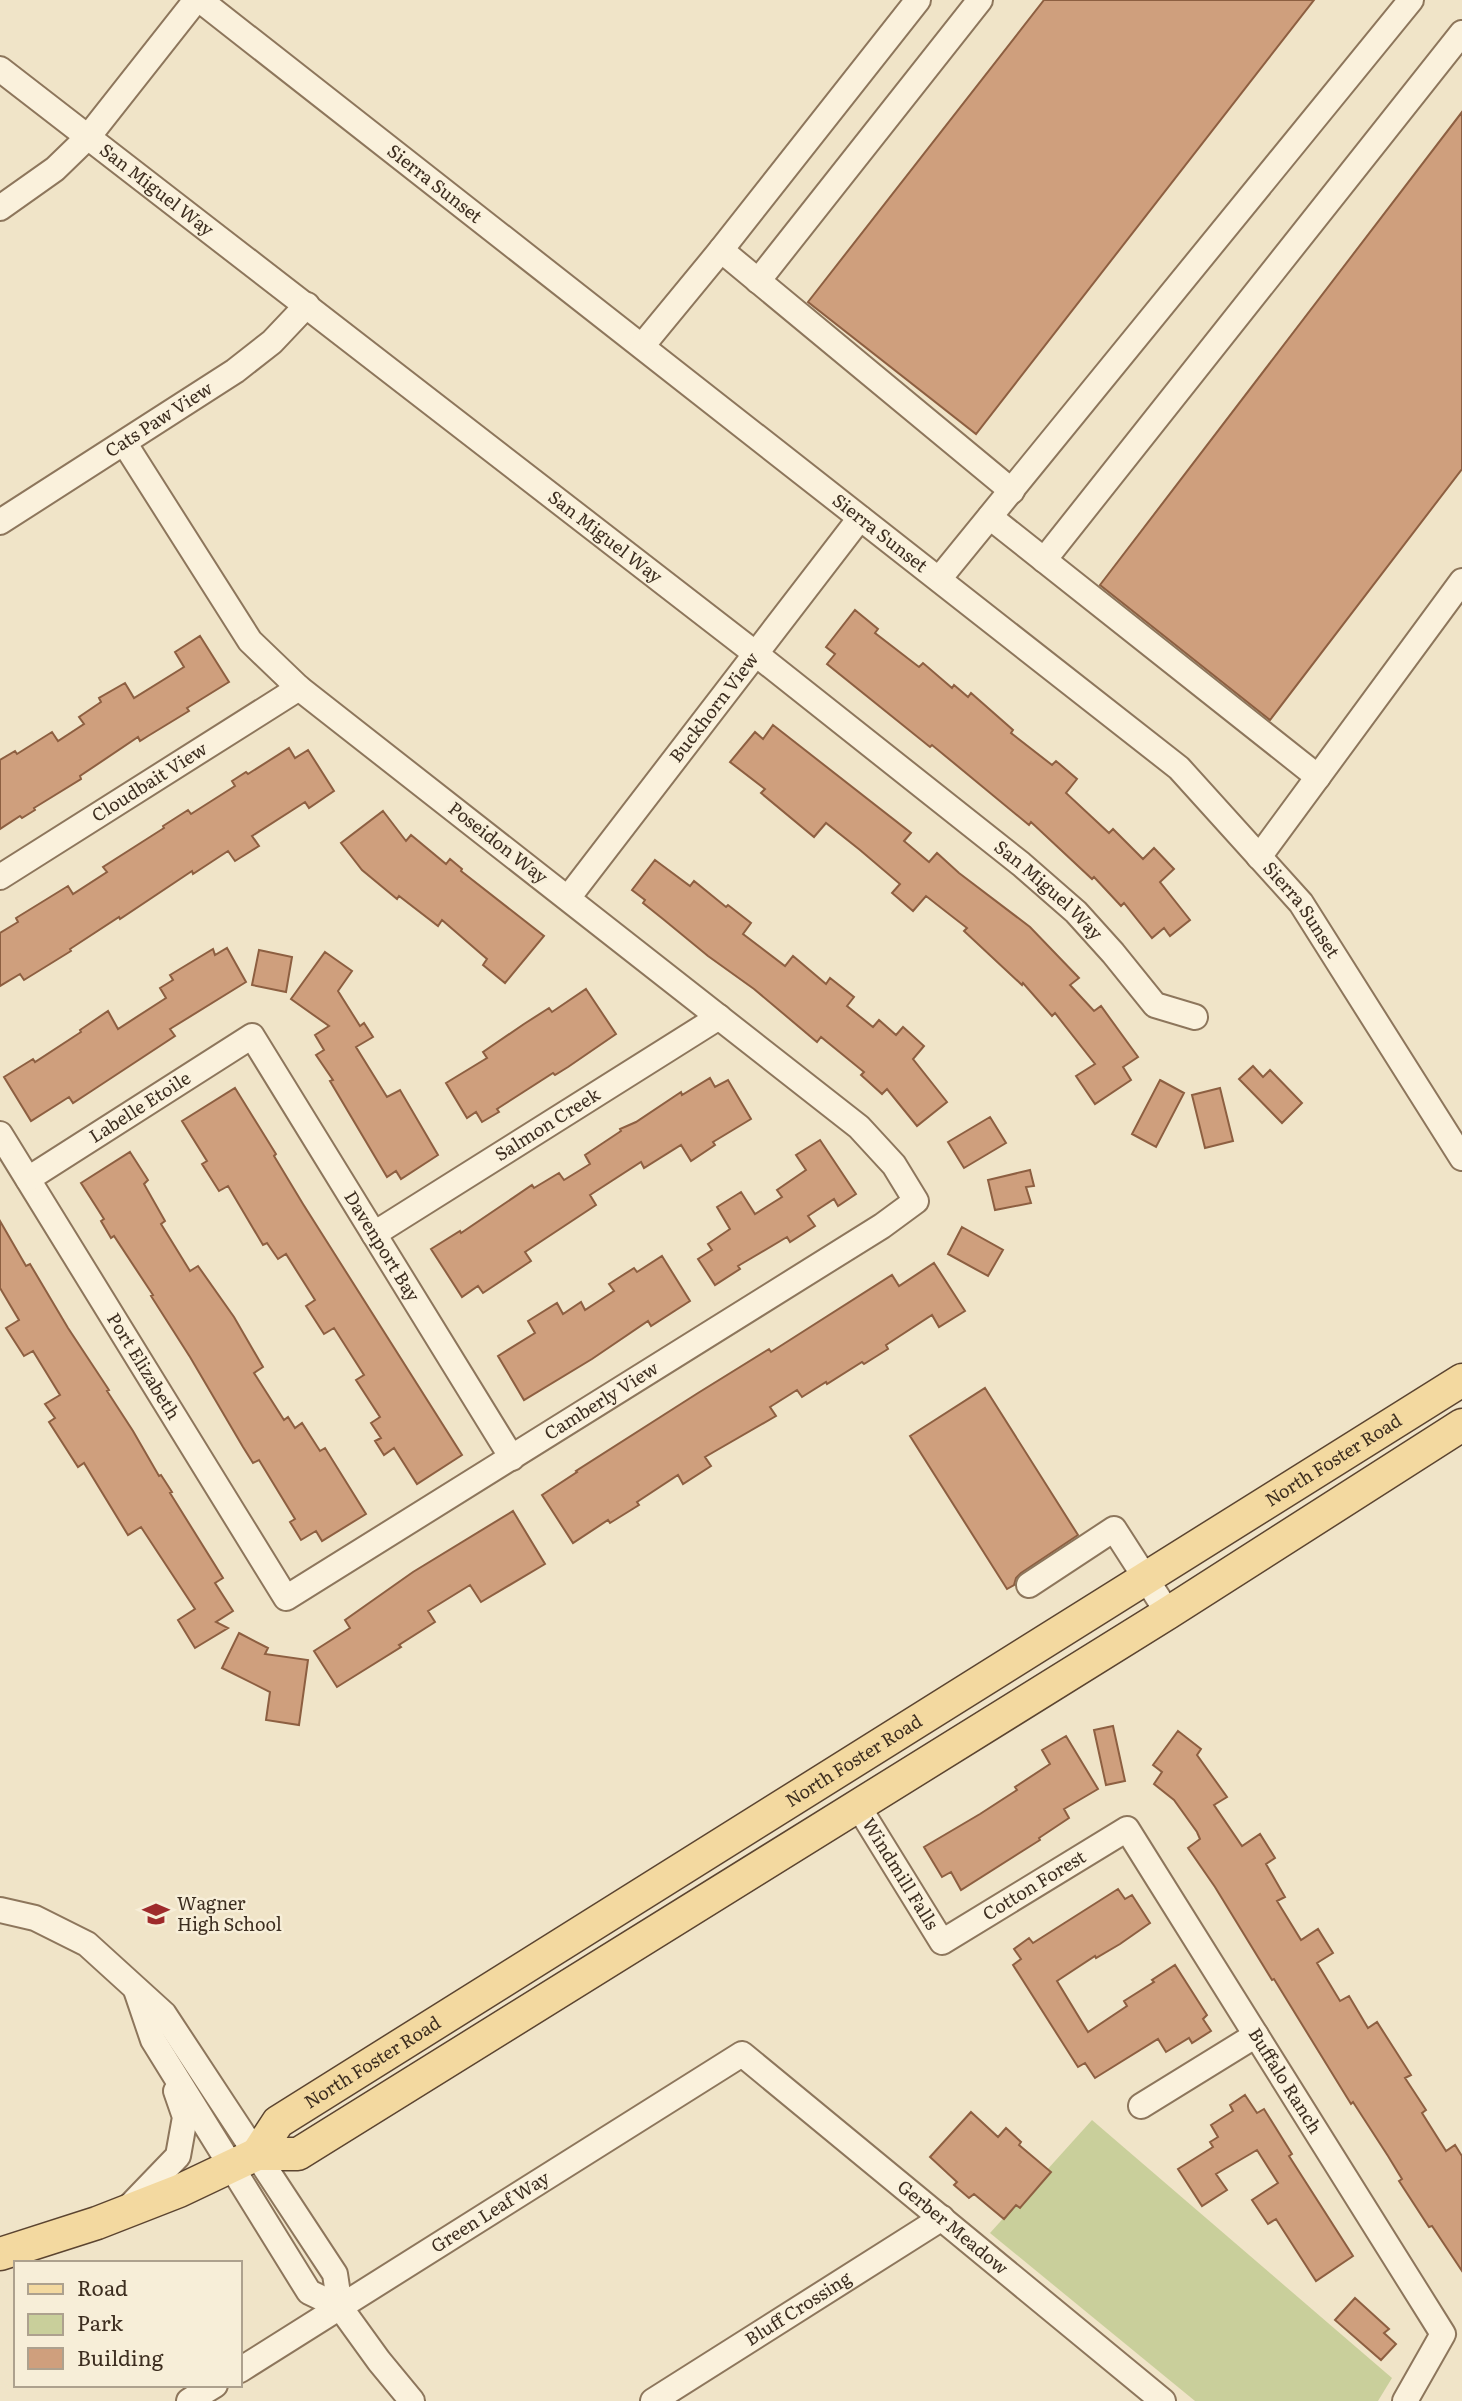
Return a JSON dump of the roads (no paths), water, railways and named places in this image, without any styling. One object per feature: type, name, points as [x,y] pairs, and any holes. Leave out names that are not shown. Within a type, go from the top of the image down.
[{"type":"main road","name":"North Foster Road","points":[[245,2161],[278,2122],[1462,1380]]},
{"type":"main road","points":[[0,2254],[125,2212],[245,2161],[298,2154],[1168,1613],[1462,1425]]},
{"type":"street","points":[[0,208],[55,169],[88,136],[198,0]]},
{"type":"street","name":"Sierra Sunset","points":[[198,0],[1179,768],[1301,903],[1462,1158]]},
{"type":"street","points":[[642,346],[918,0]]},
{"type":"street","points":[[758,281],[980,0]]},
{"type":"street","points":[[939,579],[1410,0]]},
{"type":"street","points":[[1044,560],[1462,33]]},
{"type":"street","name":"San Miguel Way","points":[[0,69],[756,654],[1030,872],[1076,912],[1156,1005],[1195,1017]]},
{"type":"street","points":[[721,250],[1012,491]]},
{"type":"street","name":"Cats Paw View","points":[[0,522],[235,371],[272,342],[307,305]]},
{"type":"street","name":"Poseidon Way","points":[[125,444],[250,641],[299,688],[859,1127],[894,1165],[916,1201]]},
{"type":"street","points":[[990,517],[1318,777]]},
{"type":"street","name":"Buckhorn View","points":[[568,898],[860,518]]},
{"type":"street","points":[[1259,857],[1462,581]]},
{"type":"street","name":"Cloudbait View","points":[[0,877],[299,688]]},
{"type":"street","name":"Salmon Creek","points":[[374,1234],[719,1017]]},
{"type":"street","name":"Davenport Bay","points":[[251,1036],[512,1458]]},
{"type":"street","name":"Labelle Etoile","points":[[28,1179],[251,1036]]},
{"type":"street","name":"Port Elizabeth","points":[[0,1134],[286,1598]]},
{"type":"street","name":"Camberly View","points":[[286,1598],[882,1226],[916,1201]]},
{"type":"street","points":[[1030,1585],[1114,1530],[1168,1613]]},
{"type":"street","name":"Windmill Falls","points":[[858,1806],[942,1942]]},
{"type":"street","name":"Cotton Forest","points":[[942,1942],[1127,1829]]},
{"type":"street","name":"Buffalo Ranch","points":[[1127,1829],[1443,2334],[1405,2401]]},
{"type":"street","points":[[0,1910],[35,1918],[87,1944],[164,2014],[245,2161]]},
{"type":"street","points":[[136,1990],[153,2040],[168,2064],[335,2274],[340,2307],[412,2401]]},
{"type":"street","points":[[1142,2106],[1256,2035]]},
{"type":"street","name":"Gerber Meadow","points":[[741,2054],[1163,2401]]},
{"type":"street","name":"Green Leaf Way","points":[[242,2369],[741,2054]]},
{"type":"street","points":[[125,2212],[178,2157],[185,2117],[168,2064]]},
{"type":"street","name":"Bluff Crossing","points":[[653,2401],[942,2218]]},
{"type":"street","points":[[190,2401],[212,2387]]},
{"type":"place","name":"Wagner High School","points":[[156,1914]]}]
